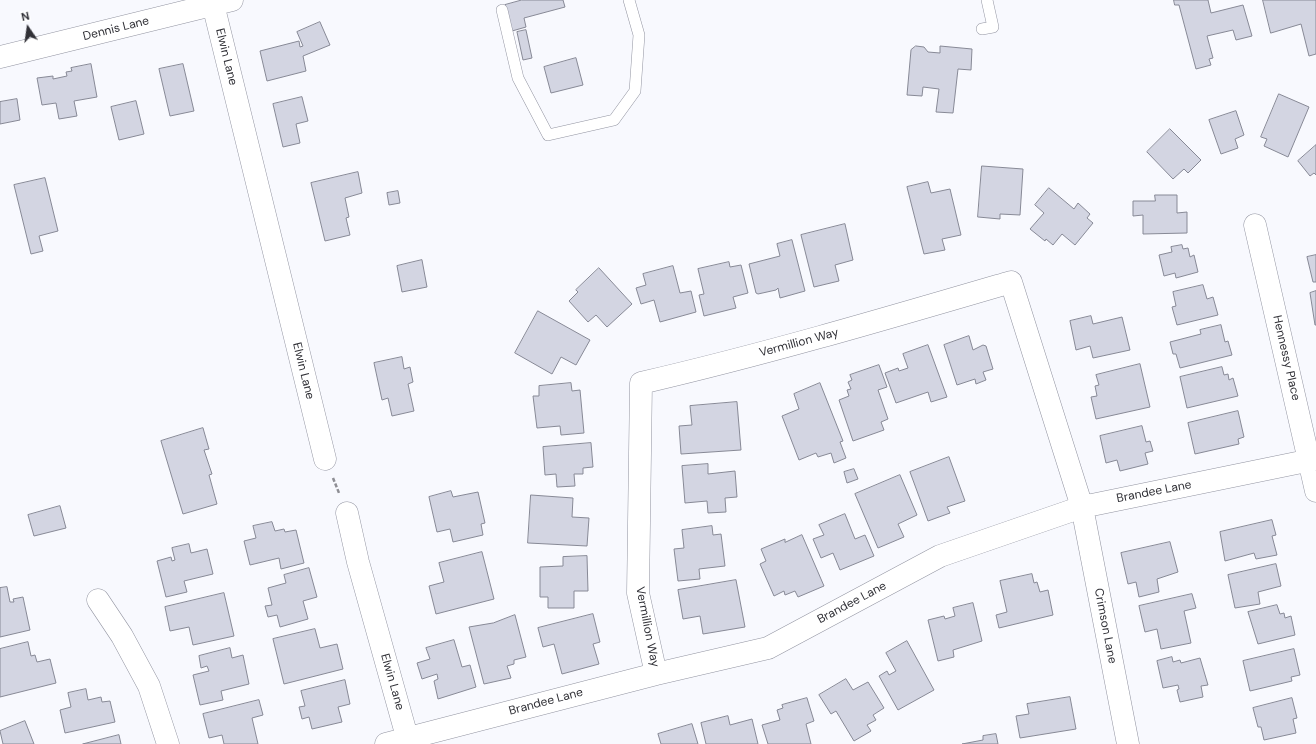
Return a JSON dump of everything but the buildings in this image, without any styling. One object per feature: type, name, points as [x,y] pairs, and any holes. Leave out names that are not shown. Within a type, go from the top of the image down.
[{"type":"street","name":"Dennis Lane","points":[[0,58],[219,2]]},
{"type":"street","name":"Elwin Lane","points":[[219,2],[325,459]]},
{"type":"street","name":"Hennessy Place","points":[[1255,225],[1313,460],[1316,491]]},
{"type":"street","name":"Vermillion Way","points":[[656,674],[638,593],[641,383],[719,365],[840,332],[1011,282],[1082,507]]},
{"type":"street","name":"Brandee Lane","points":[[386,744],[408,741],[656,674],[768,648],[940,556],[1082,507],[1313,460]]},
{"type":"street","name":"Crimson Lane","points":[[1082,507],[1128,744]]},
{"type":"street","name":"Elwin Lane","points":[[347,513],[358,562],[408,741]]},
{"type":"street","points":[[98,600],[122,636],[149,686],[168,744]]},
{"type":"lane","points":[[502,10],[518,78],[548,136],[614,120],[635,91],[639,35],[629,0]]},
{"type":"lane","points":[[982,29],[993,27],[987,0]]},
{"type":"path","points":[[325,459],[347,513]]}]
